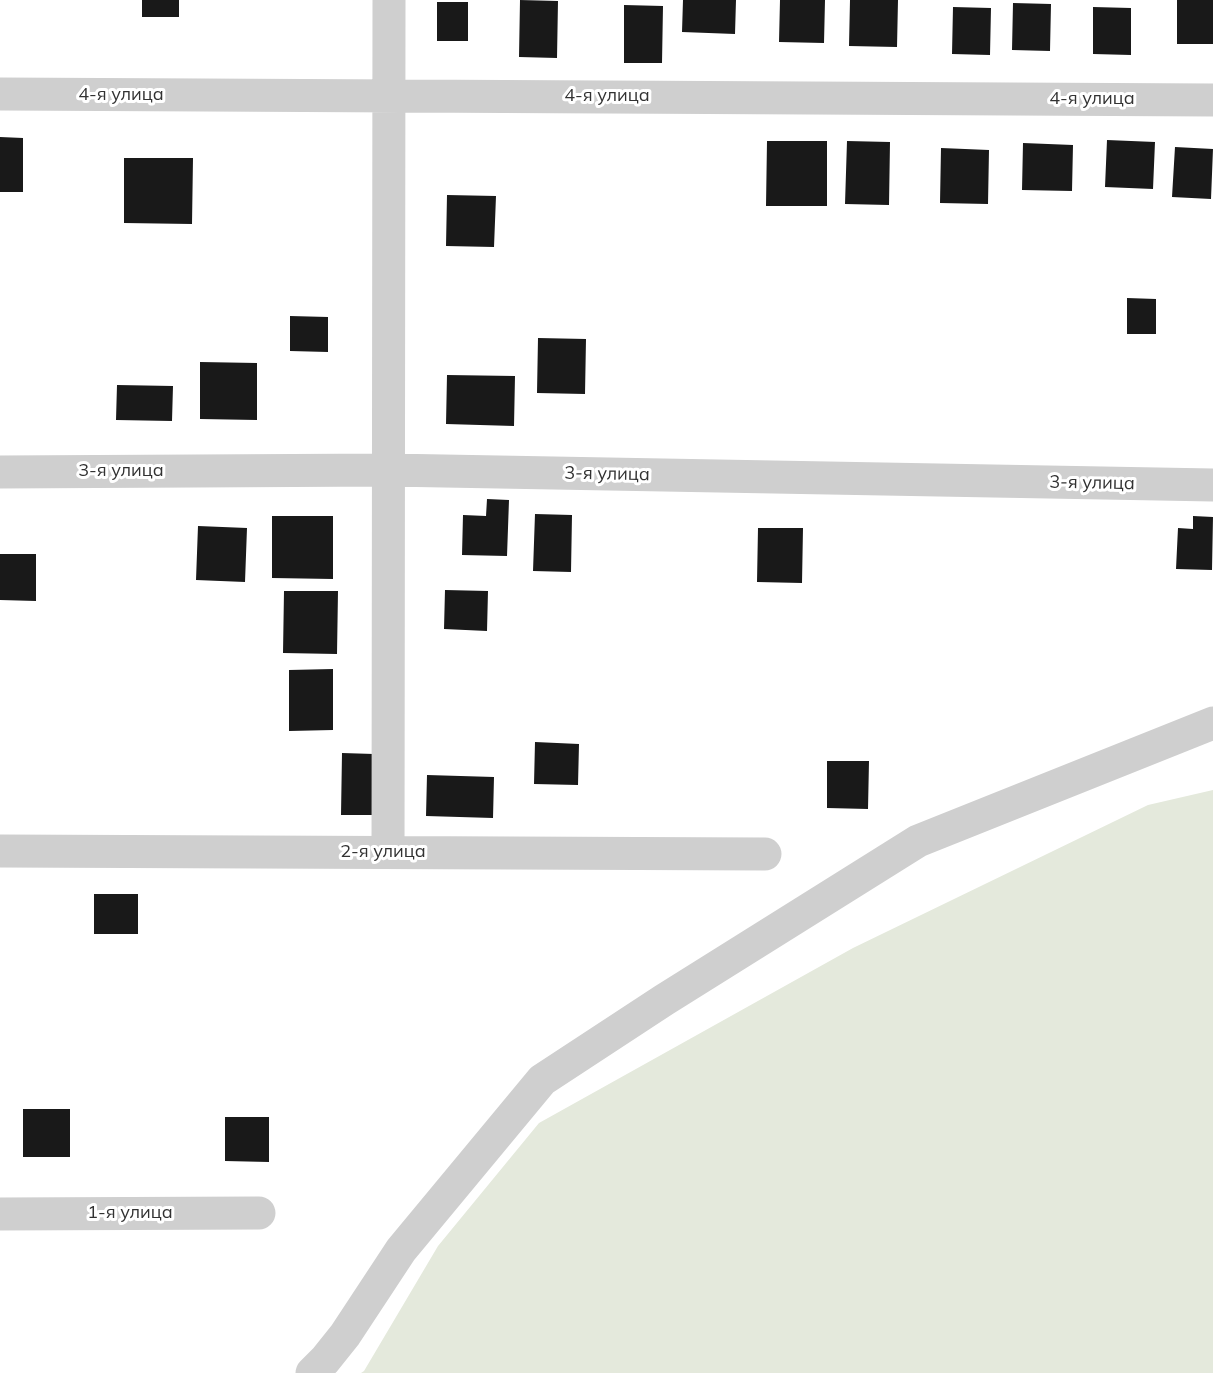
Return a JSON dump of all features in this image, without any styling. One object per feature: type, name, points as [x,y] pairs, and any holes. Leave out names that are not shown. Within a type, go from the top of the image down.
[{"type":"street","points":[[388,852],[389,0]]},
{"type":"street","name":"4-я улица","points":[[0,94],[1213,100]]},
{"type":"street","name":"3-я улица","points":[[0,472],[389,470],[1213,485]]},
{"type":"street","points":[[312,1373],[345,1335],[401,1250],[542,1080],[664,1000],[918,841],[1213,723]]},
{"type":"street","name":"2-я улица","points":[[0,851],[765,854]]},
{"type":"street","name":"1-я улица","points":[[0,1214],[259,1213]]},
{"type":"shaded area","points":[[1213,790],[1213,1373],[361,1373],[438,1246],[539,1123],[853,948],[1148,805]]},
{"type":"building","points":[[142,0],[179,0],[179,17],[142,17]]},
{"type":"building","points":[[520,0],[558,1],[557,58],[519,57]]},
{"type":"building","points":[[683,0],[736,0],[735,34],[682,32]]},
{"type":"building","points":[[780,0],[825,0],[824,43],[779,42]]},
{"type":"building","points":[[850,0],[898,0],[897,47],[849,46]]},
{"type":"building","points":[[1177,0],[1213,0],[1213,44],[1177,44]]},
{"type":"building","points":[[437,2],[468,2],[468,41],[437,41]]},
{"type":"building","points":[[1013,3],[1051,4],[1050,51],[1012,50]]},
{"type":"building","points":[[624,5],[663,6],[662,63],[624,63]]},
{"type":"building","points":[[953,7],[991,8],[990,55],[952,54]]},
{"type":"building","points":[[1093,7],[1131,8],[1131,55],[1093,54]]},
{"type":"building","points":[[0,137],[23,138],[23,192],[0,192]]},
{"type":"building","points":[[1107,140],[1155,142],[1153,189],[1105,187]]},
{"type":"building","points":[[767,141],[827,141],[827,206],[766,206]]},
{"type":"building","points":[[847,141],[890,142],[889,205],[845,204]]},
{"type":"building","points":[[1023,143],[1073,145],[1072,191],[1022,190]]},
{"type":"building","points":[[1175,147],[1213,149],[1211,199],[1172,197]]},
{"type":"building","points":[[941,148],[989,150],[988,204],[940,203]]},
{"type":"building","points":[[124,158],[193,158],[192,224],[124,223]]},
{"type":"building","points":[[447,195],[496,196],[494,247],[446,246]]},
{"type":"building","points":[[1127,298],[1156,299],[1156,334],[1127,334]]},
{"type":"building","points":[[290,316],[328,317],[328,352],[290,351]]},
{"type":"building","points":[[538,338],[586,339],[585,394],[537,393]]},
{"type":"building","points":[[200,362],[257,363],[257,420],[200,419]]},
{"type":"building","points":[[447,375],[515,376],[514,426],[446,424]]},
{"type":"building","points":[[117,385],[173,386],[172,421],[116,420]]},
{"type":"building","points":[[487,499],[509,500],[507,556],[462,555],[463,515],[486,516]]},
{"type":"building","points":[[535,514],[572,515],[571,572],[533,571]]},
{"type":"building","points":[[272,516],[333,516],[333,579],[272,578]]},
{"type":"building","points":[[1193,516],[1213,517],[1212,570],[1176,569],[1178,528],[1193,529]]},
{"type":"building","points":[[198,526],[247,528],[245,582],[196,580]]},
{"type":"building","points":[[758,528],[803,528],[802,583],[757,582]]},
{"type":"building","points":[[0,554],[36,554],[36,601],[0,600]]},
{"type":"building","points":[[445,590],[488,591],[487,631],[444,629]]},
{"type":"building","points":[[284,591],[338,591],[337,654],[283,653]]},
{"type":"building","points":[[333,669],[333,730],[289,731],[289,670]]},
{"type":"building","points":[[535,742],[579,744],[578,785],[534,784]]},
{"type":"building","points":[[342,753],[374,754],[373,815],[341,815]]},
{"type":"building","points":[[827,761],[869,761],[868,809],[827,808]]},
{"type":"building","points":[[427,775],[494,777],[493,818],[426,816]]},
{"type":"building","points":[[94,894],[138,894],[138,934],[94,934]]},
{"type":"building","points":[[23,1109],[70,1109],[70,1157],[23,1157]]},
{"type":"building","points":[[225,1117],[269,1117],[269,1162],[225,1161]]}]
